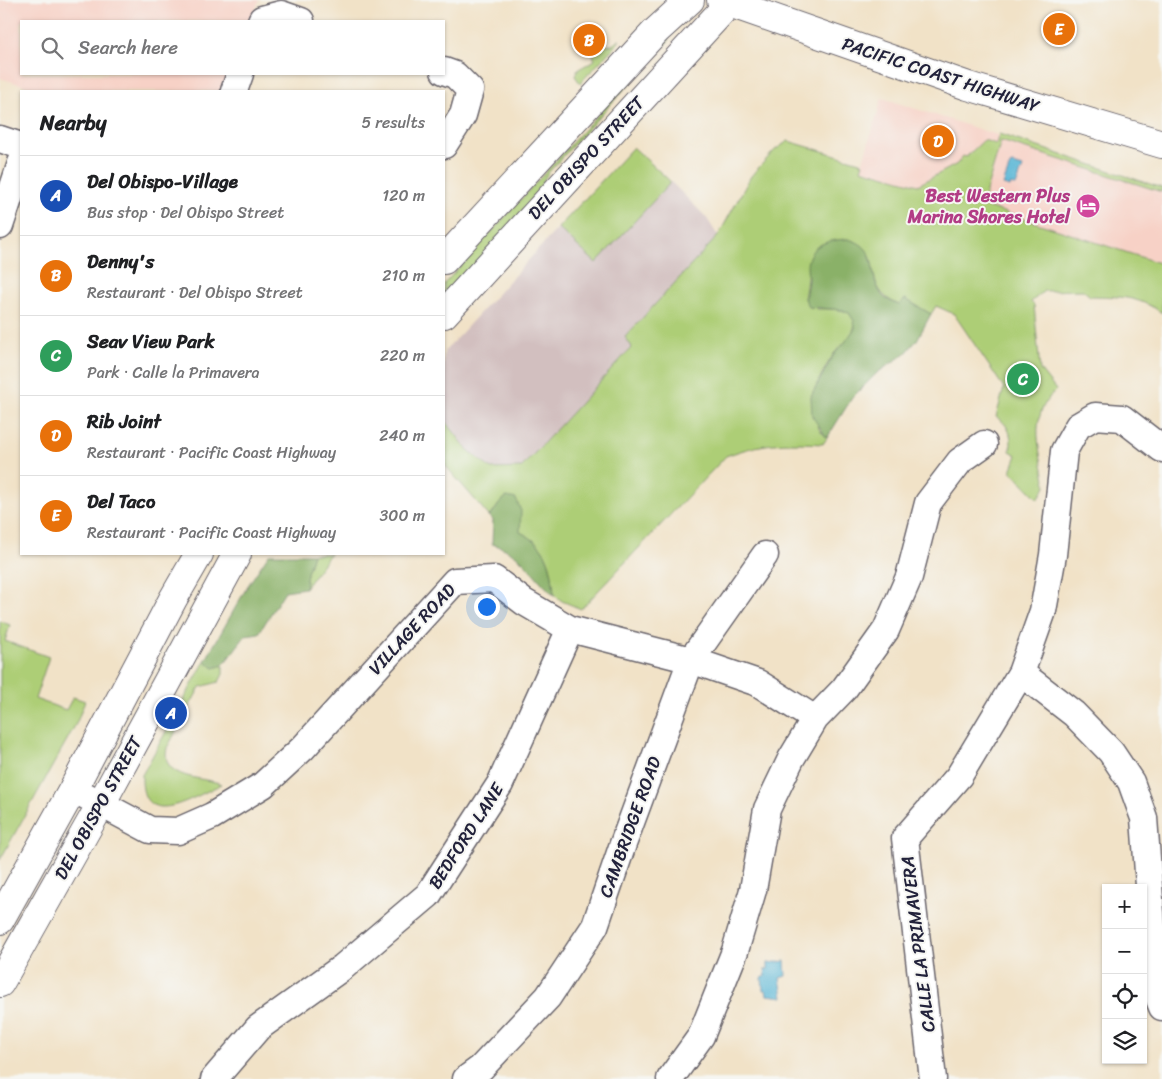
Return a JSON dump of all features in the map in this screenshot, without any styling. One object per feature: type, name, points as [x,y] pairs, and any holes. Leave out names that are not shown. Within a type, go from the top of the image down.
[{"type":"main road","name":"DEL OBISPO STREET","points":[[445,259],[650,38],[690,0]]},
{"type":"main road","name":"DEL OBISPO STREET","points":[[445,313],[727,1]]},
{"type":"main road","name":"PACIFIC COAST HIGHWAY","points":[[727,1],[968,86],[1162,144]]},
{"type":"main road","name":"DEL OBISPO STREET","points":[[0,920],[74,789],[172,599],[198,555]]},
{"type":"main road","name":"DEL OBISPO STREET","points":[[0,983],[101,804],[236,555]]},
{"type":"street","points":[[262,20],[280,14],[298,20]]},
{"type":"street","points":[[445,71],[455,75],[470,90],[463,115],[445,143]]},
{"type":"street","points":[[234,90],[240,75]]},
{"type":"street","points":[[0,139],[20,146]]},
{"type":"street","points":[[0,226],[20,166]]},
{"type":"street","name":"CALLE LA PRIMAVERA","points":[[933,1079],[905,838],[959,776],[1021,673],[1043,610],[1054,555],[1064,451],[1078,426],[1095,416],[1122,418],[1162,449]]},
{"type":"street","points":[[670,1079],[701,1036],[735,951],[753,890],[767,810],[791,759],[815,719],[844,689],[886,630],[909,577],[928,502],[960,461],[984,444]]},
{"type":"street","name":"CAMBRIDGE ROAD","points":[[466,1079],[481,1068],[548,997],[595,926],[623,844],[692,660],[765,555]]},
{"type":"street","name":"VILLAGE ROAD","points":[[74,789],[150,830],[178,831],[212,816],[263,785],[303,748],[455,581],[494,578],[524,602],[570,629],[692,660],[758,683],[815,719]]},
{"type":"street","name":"BEDFORD LANE","points":[[214,1079],[258,1028],[344,967],[428,895],[500,784],[570,629]]},
{"type":"street","points":[[1021,673],[1074,714],[1111,752],[1131,782],[1144,818],[1157,994],[1162,1007]]},
{"type":"shaded area","points":[[0,0],[259,0],[251,20],[20,20],[20,75],[230,75],[223,90],[39,90],[0,78]]},
{"type":"shaded area","points":[[882,98],[1162,188],[1162,264],[981,205],[999,146],[984,140],[957,164],[918,185],[861,168]]},
{"type":"shaded area","points":[[671,182],[706,217],[718,236],[625,337],[633,346],[521,468],[491,469],[467,449],[445,420],[445,351],[558,228],[596,262]]},
{"type":"green space","points":[[668,37],[670,39],[548,173],[525,211],[445,299],[445,283]]},
{"type":"green space","points":[[620,39],[580,83],[575,76],[577,70],[595,60],[593,56],[599,46],[612,45]]},
{"type":"green space","points":[[999,134],[1162,188],[1162,192],[1001,141],[982,205],[1162,264],[1162,313],[1136,300],[1119,297],[1090,296],[1083,290],[1044,291],[1031,302],[1034,305],[1040,370],[1056,390],[1041,412],[1038,423],[1039,448],[1046,486],[1038,499],[1011,471],[1017,455],[1010,451],[1011,441],[1007,427],[996,417],[1004,388],[954,314],[936,306],[931,314],[905,299],[899,305],[884,296],[877,285],[870,255],[848,239],[832,241],[815,250],[809,264],[804,298],[817,309],[836,309],[849,313],[855,321],[850,336],[833,355],[811,396],[819,429],[827,438],[823,444],[774,444],[739,451],[726,456],[581,609],[562,601],[554,595],[552,575],[547,557],[536,543],[519,532],[520,520],[507,497],[489,516],[445,465],[445,420],[467,449],[491,469],[521,468],[632,347],[625,337],[718,236],[751,176],[775,150],[788,141],[863,163],[861,169],[918,185],[957,164],[963,156],[966,157],[984,140],[996,144]]},
{"type":"green space","points":[[633,147],[671,182],[596,263],[558,228]]},
{"type":"green space","points":[[848,239],[859,243],[866,249],[870,256],[875,282],[885,298],[899,305],[905,299],[931,314],[917,340],[906,353],[877,373],[852,398],[827,438],[812,416],[811,396],[834,354],[855,328],[854,321],[849,313],[843,310],[808,307],[806,297],[807,265],[810,254],[814,249],[830,241]]},
{"type":"green space","points":[[507,497],[516,499],[521,511],[520,532],[537,543],[547,558],[552,575],[554,595],[520,559],[503,548],[492,544],[493,520],[489,516]]},
{"type":"green space","points":[[268,555],[313,555],[305,588],[285,591],[259,633],[246,635],[223,665],[214,668],[205,661],[247,587]]},
{"type":"green space","points":[[313,555],[329,555],[305,588]]},
{"type":"green space","points":[[0,621],[10,625],[5,641],[49,657],[35,699],[66,710],[73,697],[85,701],[77,722],[0,860]]},
{"type":"green space","points":[[205,661],[214,668],[223,665],[223,674],[219,682],[200,687],[167,748],[166,758],[176,772],[222,784],[184,802],[159,807],[150,803],[144,793],[142,775]]},
{"type":"water","points":[[1012,164],[1023,167],[1016,186],[1011,184],[1010,187],[1003,185]]},
{"type":"water","points":[[785,961],[786,976],[780,978],[783,997],[767,995],[766,990],[763,990],[762,978],[766,976],[765,969],[768,969],[768,963]]},
{"type":"place","name":"Del Taco","points":[[1059,29]]},
{"type":"place","name":"Denny's","points":[[589,40]]},
{"type":"place","name":"Rib Joint","points":[[938,141]]},
{"type":"place","name":"Best Western Plus Marina Shores Hotel","points":[[1088,206]]},
{"type":"place","name":"Seav View Park","points":[[1023,379]]},
{"type":"place","name":"Del Obispo-Village","points":[[171,713]]}]
